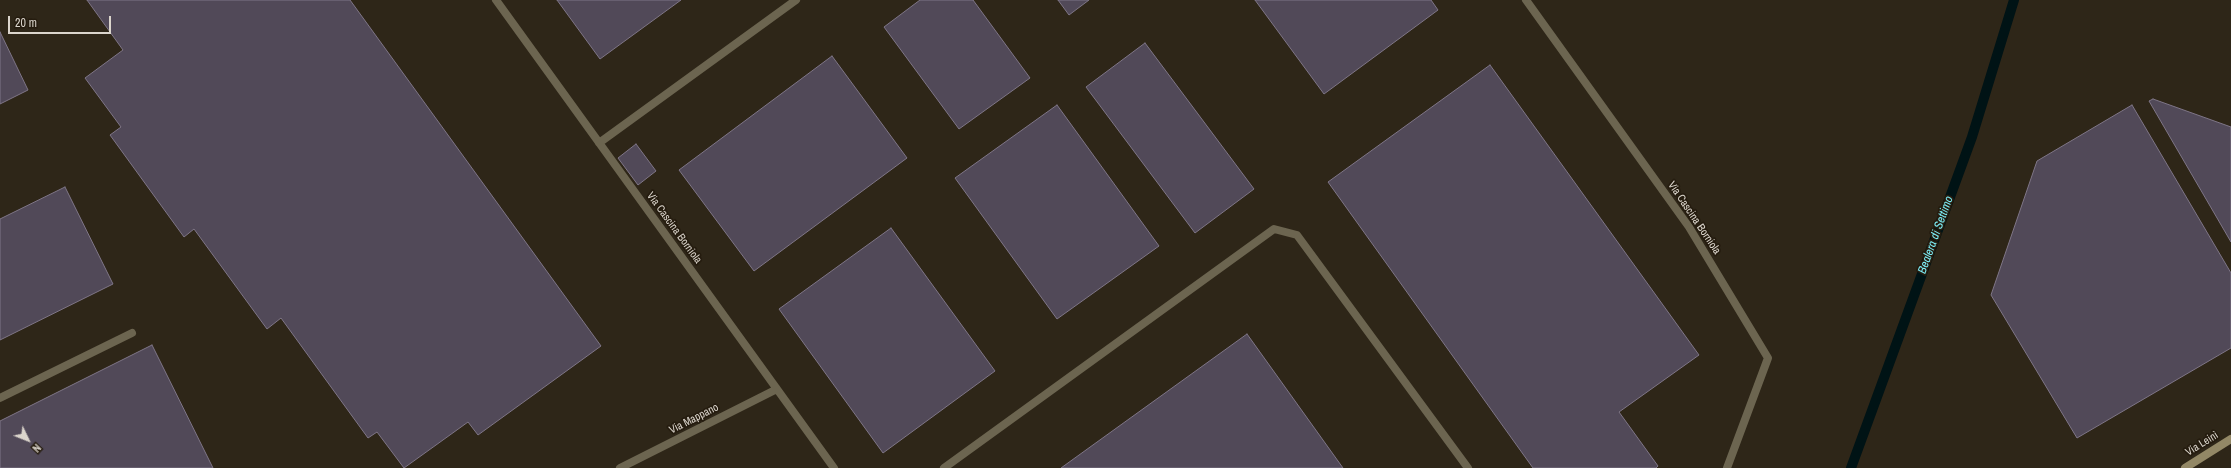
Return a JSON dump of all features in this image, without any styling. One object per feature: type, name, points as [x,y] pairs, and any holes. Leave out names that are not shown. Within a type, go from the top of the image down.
[{"type":"street","name":"Via Cascina Borniola","points":[[496,0],[834,468]]},
{"type":"street","points":[[599,143],[796,0]]},
{"type":"street","name":"Via Cascina Borniola","points":[[1526,0],[1689,227],[1768,358],[1727,468]]},
{"type":"street","points":[[944,468],[1274,230],[1297,235],[1468,468]]},
{"type":"street","points":[[0,398],[132,333]]},
{"type":"street","name":"Via Mappano","points":[[620,468],[777,389]]},
{"type":"street","name":"Via Leinì","points":[[2185,468],[2231,439]]},
{"type":"building","points":[[87,0],[350,0],[601,346],[478,435],[468,422],[404,468],[377,432],[368,438],[281,318],[267,329],[194,229],[184,237],[110,135],[121,127],[85,78],[123,50]]},
{"type":"building","points":[[557,0],[681,0],[600,59]]},
{"type":"building","points":[[920,0],[973,0],[1030,78],[959,129],[884,27]]},
{"type":"building","points":[[1058,0],[1089,0],[1069,15]]},
{"type":"building","points":[[1255,0],[1431,0],[1438,10],[1324,94]]},
{"type":"building","points":[[0,32],[28,90],[0,104]]},
{"type":"building","points":[[1145,43],[1254,189],[1195,233],[1086,87]]},
{"type":"building","points":[[832,56],[907,158],[754,271],[679,170]]},
{"type":"building","points":[[1490,65],[1699,355],[1619,412],[1658,466],[1656,468],[1533,468],[1328,182]]},
{"type":"building","points":[[2153,99],[2231,127],[2231,242],[2149,101]]},
{"type":"building","points":[[1057,105],[1159,246],[1057,319],[955,178]]},
{"type":"building","points":[[2132,105],[2231,273],[2231,348],[2077,438],[1991,295],[2037,161]]},
{"type":"building","points":[[636,144],[656,171],[638,185],[618,158]]},
{"type":"building","points":[[65,187],[113,284],[0,340],[0,219]]},
{"type":"building","points":[[891,228],[995,371],[883,453],[779,309]]},
{"type":"building","points":[[1247,334],[1343,468],[1061,468]]},
{"type":"building","points":[[152,345],[213,468],[0,468],[0,421]]},
{"type":"waterway","name":"Bealera di Settimo","points":[[1851,468],[1972,137],[2014,0]]}]
